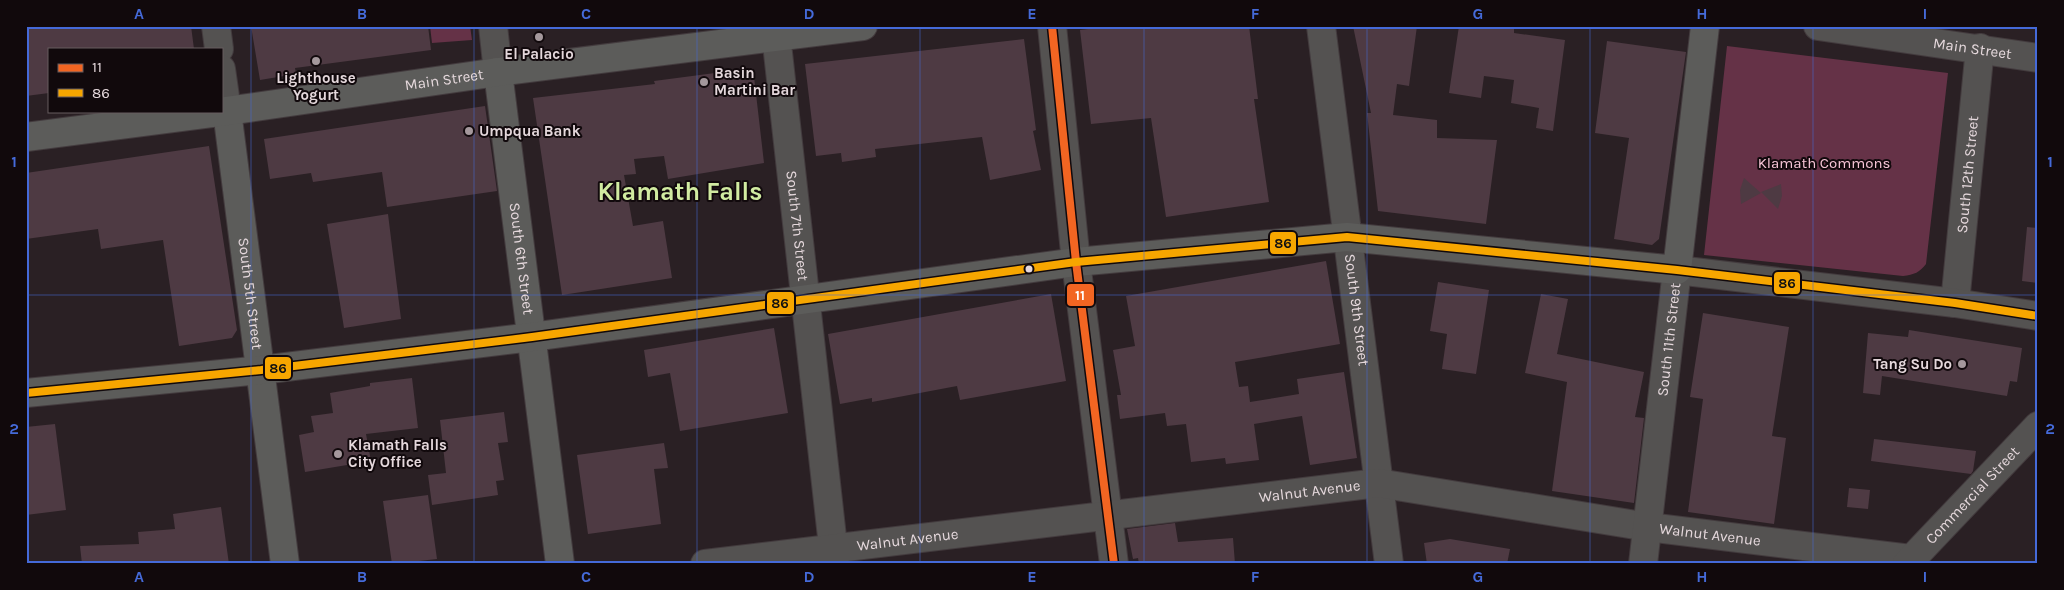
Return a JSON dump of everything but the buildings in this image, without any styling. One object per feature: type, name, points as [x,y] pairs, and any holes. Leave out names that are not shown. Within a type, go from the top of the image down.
[{"type":"main road","name":"Main Street","points":[[222,112],[776,32],[863,26]]},
{"type":"main road","name":"South 11th Street","points":[[1677,270],[1706,26]]},
{"type":"main road","name":"South 6th Street","points":[[498,72],[560,564]]},
{"type":"main road","name":"South 5th Street","points":[[227,111],[285,564]]},
{"type":"main road","name":"Main Street","points":[[26,137],[219,112]]},
{"type":"main road","points":[[26,392],[261,370],[532,337],[1076,262],[1347,237],[1677,270]]},
{"type":"street","points":[[216,26],[219,48]]},
{"type":"street","points":[[493,26],[498,72]]},
{"type":"street","points":[[1052,26],[1076,262],[1114,564]]},
{"type":"street","name":"South 9th Street","points":[[1321,26],[1388,564]]},
{"type":"street","name":"Main Street","points":[[1818,26],[1980,48],[2038,58]]},
{"type":"street","name":"South 7th Street","points":[[776,32],[804,299],[834,555]]},
{"type":"street","name":"South 12th Street","points":[[1955,303],[1980,48]]},
{"type":"street","points":[[222,76],[227,111]]},
{"type":"street","points":[[1677,270],[1955,303],[2038,316]]},
{"type":"street","name":"South 11th Street","points":[[1643,564],[1677,270]]},
{"type":"street","name":"Commercial Street","points":[[1909,561],[2038,426]]},
{"type":"street","name":"Walnut Avenue","points":[[705,564],[834,555],[1107,516],[1378,483],[1648,527],[1909,561]]},
{"type":"green space","points":[[430,26],[470,26],[472,40],[432,43]]},
{"type":"green space","name":"Klamath Commons","points":[[1727,46],[1948,73],[1926,264],[1921,269],[1914,274],[1903,276],[1704,255]]},
{"type":"transit line","name":"11","points":[[1052,26],[1076,262],[1114,564]]},
{"type":"transit line","name":"86","points":[[26,393],[261,370],[532,337],[1076,262],[1347,237],[1677,270],[1955,303],[2038,316]]},
{"type":"place","name":"El Palacio","points":[[539,37]]},
{"type":"place","name":"Lighthouse Yogurt","points":[[316,61]]},
{"type":"place","name":"Basin Martini Bar","points":[[704,82]]},
{"type":"place","name":"Umpqua Bank","points":[[469,131]]},
{"type":"place","name":"Tang Su Do","points":[[1962,364]]},
{"type":"place","name":"Klamath Falls City Office","points":[[338,454]]},
{"type":"district","name":"Klamath Falls","points":[[680,191]]}]
